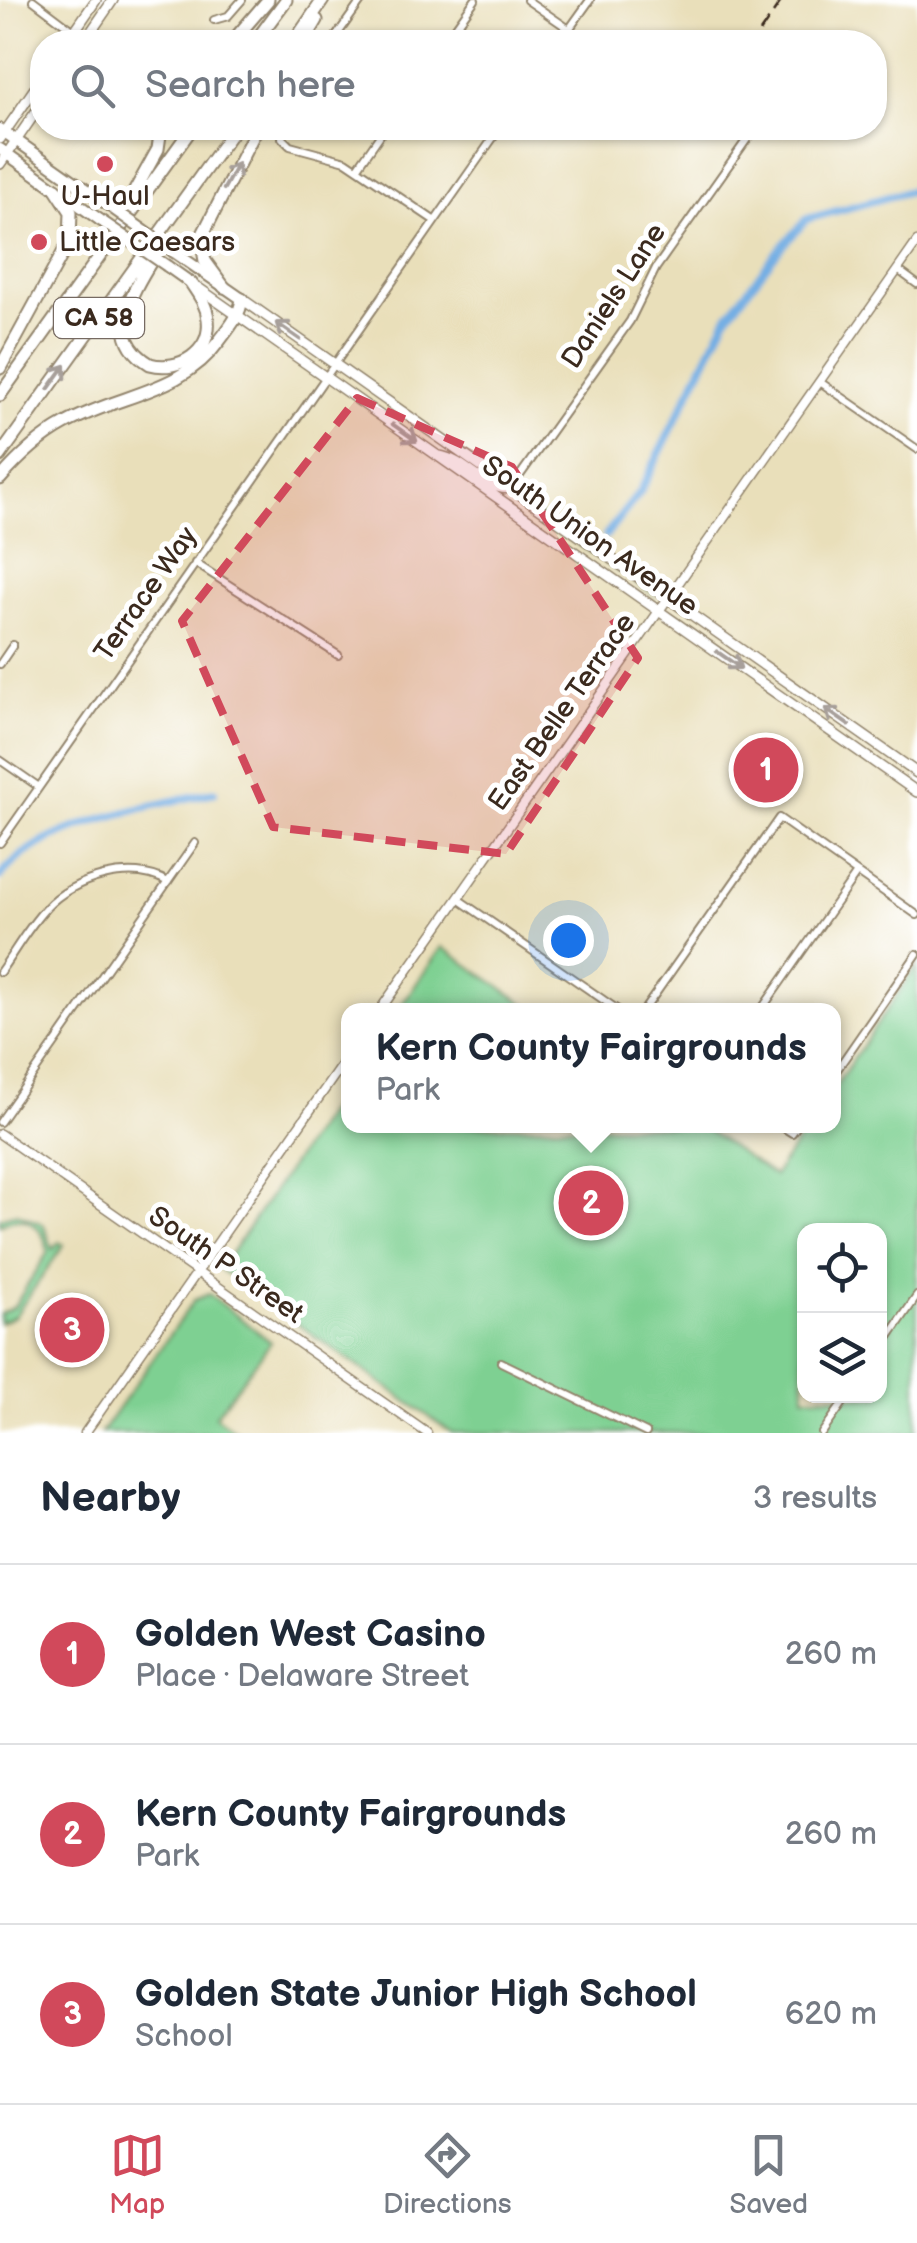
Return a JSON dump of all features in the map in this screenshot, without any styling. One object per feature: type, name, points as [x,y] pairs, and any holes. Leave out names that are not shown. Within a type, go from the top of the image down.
[{"type":"highway","points":[[242,30],[268,0]]},
{"type":"highway","points":[[264,30],[286,0]]},
{"type":"highway","points":[[303,30],[326,0]]},
{"type":"highway","points":[[310,30],[326,0]]},
{"type":"highway","points":[[0,479],[36,443],[68,422],[186,375],[206,358],[238,316],[242,299],[2,134]]},
{"type":"highway","points":[[83,276],[141,182],[159,140]]},
{"type":"highway","name":"CA 58","points":[[0,394],[183,140]]},
{"type":"highway","name":"CA 58","points":[[0,456],[227,140]]},
{"type":"highway","points":[[224,287],[205,261],[201,238],[251,140]]},
{"type":"highway","points":[[2,156],[56,189],[100,220],[167,266],[191,283],[208,317],[204,341],[196,355],[182,363],[150,364],[126,339],[124,315],[199,180]]},
{"type":"highway","points":[[0,368],[70,240],[72,212],[56,189]]},
{"type":"main road","points":[[75,30],[96,0]]},
{"type":"main road","points":[[94,30],[114,0]]},
{"type":"main road","points":[[2,134],[30,95]]},
{"type":"main road","points":[[2,156],[30,121]]},
{"type":"main road","name":"South Union Avenue","points":[[191,283],[511,488],[917,773]]},
{"type":"main road","name":"South Union Avenue","points":[[242,299],[437,455],[917,792]]},
{"type":"main road","points":[[437,455],[456,460],[499,489],[511,488]]},
{"type":"street","points":[[33,0],[71,30]]},
{"type":"street","points":[[214,20],[228,16],[242,0]]},
{"type":"street","points":[[341,30],[362,0]]},
{"type":"street","points":[[454,30],[475,0]]},
{"type":"street","points":[[528,0],[569,29],[590,0]]},
{"type":"street","points":[[284,140],[290,146],[336,156],[358,167],[434,222]]},
{"type":"street","points":[[358,167],[377,140]]},
{"type":"street","name":"Terrace Way","points":[[0,843],[492,140]]},
{"type":"street","name":"Daniels Lane","points":[[511,488],[630,321],[656,268],[747,140]]},
{"type":"street","name":"East Belle Terrace","points":[[385,1003],[917,242]]},
{"type":"street","points":[[898,270],[917,284]]},
{"type":"street","points":[[820,382],[917,449]]},
{"type":"street","points":[[196,563],[338,655]]},
{"type":"street","points":[[0,664],[14,644]]},
{"type":"street","points":[[0,760],[39,787]]},
{"type":"street","points":[[649,1003],[779,818],[917,915]]},
{"type":"street","points":[[0,1122],[195,844]]},
{"type":"street","points":[[0,972],[40,915],[65,893],[121,872],[142,872],[168,882]]},
{"type":"street","points":[[766,1003],[857,873]]},
{"type":"street","points":[[458,898],[608,1003]]},
{"type":"street","points":[[841,1064],[917,954]]},
{"type":"street","points":[[85,1433],[341,1066]]},
{"type":"street","name":"South P Street","points":[[0,1134],[427,1433]]},
{"type":"street","points":[[887,1340],[917,1296]]},
{"type":"street","points":[[502,1362],[646,1433]]},
{"type":"street","points":[[822,1433],[843,1403]]},
{"type":"highlighted area","points":[[357,398],[512,467],[638,658],[506,854],[273,827],[182,621]]},
{"type":"green space","points":[[492,487],[511,494],[657,597]]},
{"type":"green space","points":[[442,947],[524,1003],[403,1003]]},
{"type":"green space","points":[[917,965],[917,1433],[452,1433],[220,1269],[341,1092],[341,1133],[711,1133],[774,1176],[803,1133],[841,1133],[841,1078]]},
{"type":"green space","points":[[16,1213],[43,1224],[53,1249],[59,1242],[64,1245],[15,1316],[0,1323],[0,1314],[14,1307],[48,1252],[42,1235],[25,1220],[0,1225],[0,1218]]},
{"type":"green space","points":[[209,1294],[271,1342],[215,1416],[238,1433],[101,1433],[194,1300]]},
{"type":"waterway","points":[[606,535],[640,492],[727,317],[777,252],[807,219],[917,189]]},
{"type":"waterway","points":[[0,877],[41,843],[68,831],[129,811],[214,792]]},
{"type":"railway","points":[[761,30],[782,0]]},
{"type":"place","name":"U-Haul","points":[[105,164]]},
{"type":"place","name":"Little Caesars","points":[[39,242]]},
{"type":"place","name":"Golden West Casino","points":[[766,770]]},
{"type":"place","name":"Kern County Fairgrounds","points":[[591,1203]]},
{"type":"place","name":"Golden State Junior High School","points":[[72,1330]]}]
